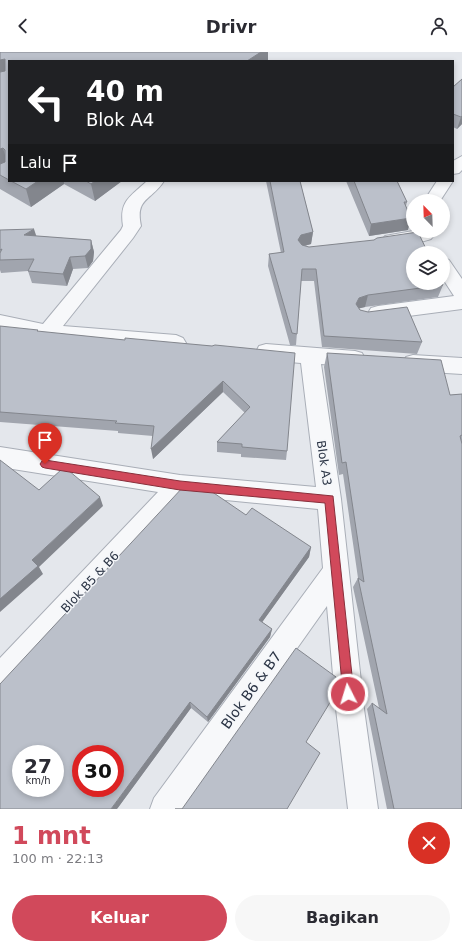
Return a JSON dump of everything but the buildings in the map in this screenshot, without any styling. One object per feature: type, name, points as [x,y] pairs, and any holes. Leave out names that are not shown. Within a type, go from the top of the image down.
[{"type":"street","points":[[454,168],[462,161]]},
{"type":"street","points":[[47,332],[127,234],[132,226],[130,214],[131,206],[155,182]]},
{"type":"street","points":[[437,194],[444,182]]},
{"type":"street","points":[[378,242],[406,237]]},
{"type":"street","points":[[450,275],[462,294]]},
{"type":"street","points":[[365,315],[462,302]]},
{"type":"street","points":[[0,322],[47,332],[194,345]]},
{"type":"street","points":[[248,350],[371,360]]},
{"type":"street","name":"Blok A3","points":[[310,356],[329,499],[350,709],[363,809]]},
{"type":"street","points":[[394,362],[462,366]]},
{"type":"street","points":[[0,457],[180,486],[329,499]]},
{"type":"street","name":"Blok B5 & B6","points":[[0,678],[180,486]]},
{"type":"street","name":"Blok B6 & B7","points":[[165,809],[337,570]]},
{"type":"route","points":[[45,464],[180,486],[329,499],[348,694]]}]
